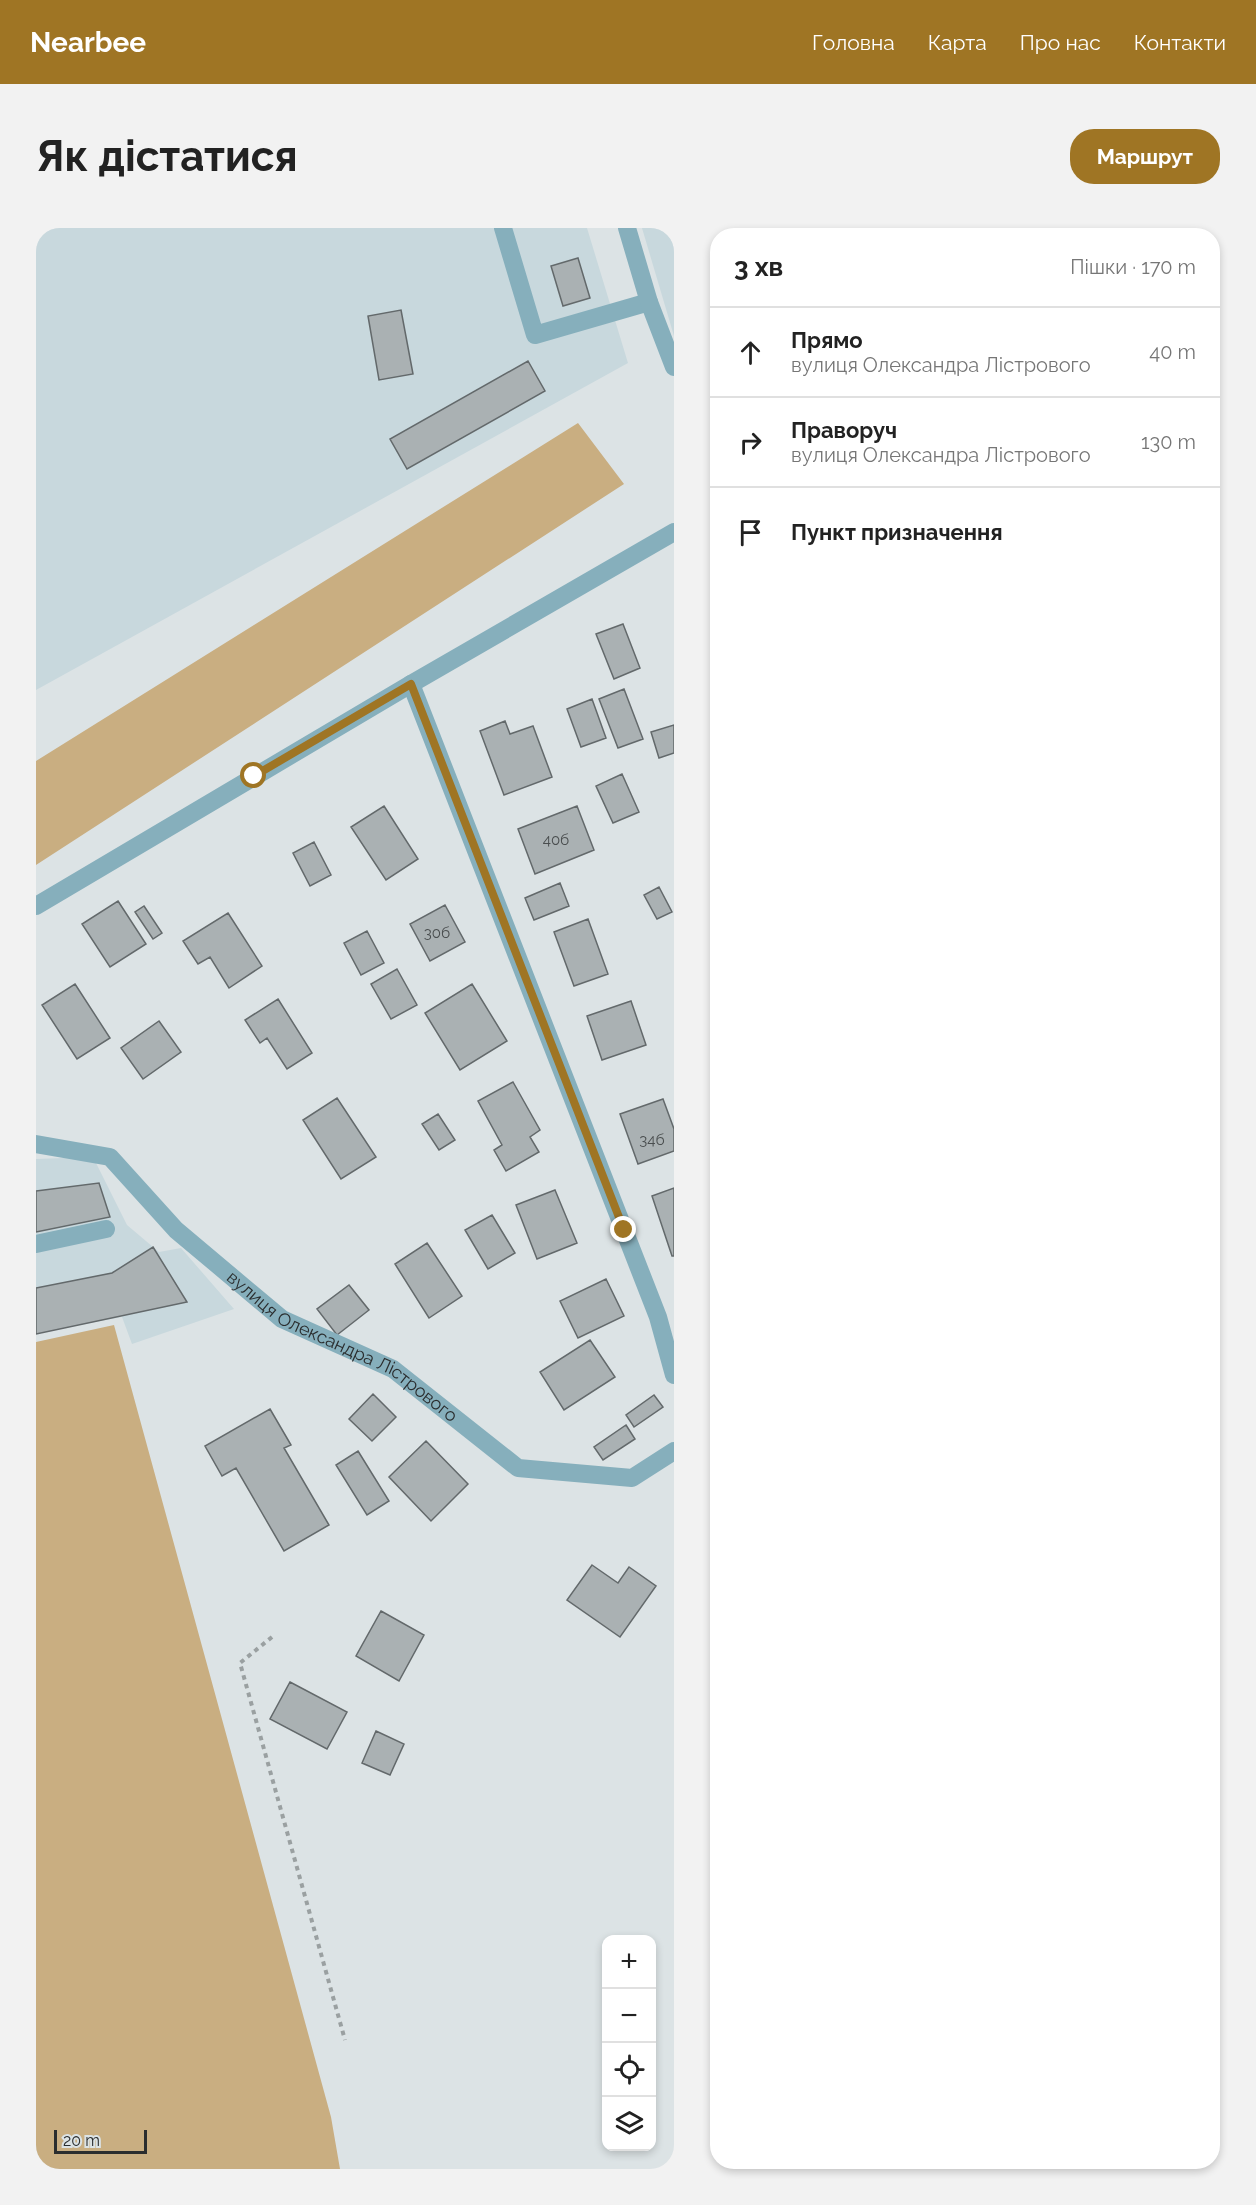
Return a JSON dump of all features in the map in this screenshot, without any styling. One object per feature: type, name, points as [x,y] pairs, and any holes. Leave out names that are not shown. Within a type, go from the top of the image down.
[{"type":"street","points":[[503,228],[535,335],[649,302]]},
{"type":"street","points":[[627,228],[649,302],[674,367]]},
{"type":"street","points":[[36,906],[411,684],[674,532]]},
{"type":"street","points":[[411,684],[658,1317],[674,1375]]},
{"type":"street","name":"вулиця Олександра Лістрового","points":[[36,1144],[110,1157],[177,1230],[282,1319],[393,1369],[518,1468],[632,1478],[674,1451]]},
{"type":"street","points":[[36,1244],[106,1229]]},
{"type":"path","points":[[272,1637],[240,1663],[345,2040]]},
{"type":"shaded area","points":[[36,228],[587,228],[628,363],[36,690]]},
{"type":"shaded area","points":[[642,228],[674,228],[674,336]]},
{"type":"shaded area","points":[[578,423],[624,484],[36,865],[36,761]]},
{"type":"shaded area","points":[[93,1157],[127,1225],[159,1252],[181,1248],[234,1309],[132,1344],[122,1317],[36,1333],[36,1159]]},
{"type":"shaded area","points":[[114,1325],[331,2117],[340,2169],[36,2169],[36,1342]]},
{"type":"building","points":[[578,258],[590,298],[563,306],[551,266]]},
{"type":"building","points":[[401,310],[413,374],[379,380],[368,316]]},
{"type":"building","points":[[528,361],[545,391],[407,469],[390,439]]},
{"type":"building","points":[[623,624],[640,668],[614,679],[596,634]]},
{"type":"building","points":[[624,689],[643,739],[618,748],[599,699]]},
{"type":"building","points":[[592,699],[606,738],[581,747],[567,709]]},
{"type":"building","points":[[505,721],[510,734],[533,726],[552,777],[504,795],[480,731]]},
{"type":"building","points":[[674,725],[674,753],[659,758],[651,732]]},
{"type":"building","points":[[622,774],[639,812],[613,823],[596,786]]},
{"type":"building","points":[[384,806],[418,859],[386,880],[351,827]]},
{"type":"building","points":[[577,806],[594,850],[535,874],[518,829]]},
{"type":"building","points":[[314,842],[331,875],[310,886],[293,853]]},
{"type":"building","points":[[560,883],[569,906],[534,920],[525,898]]},
{"type":"building","points":[[659,887],[672,912],[657,919],[644,895]]},
{"type":"building","points":[[118,901],[146,944],[110,967],[82,924]]},
{"type":"building","points":[[445,905],[465,942],[430,961],[410,924]]},
{"type":"building","points":[[144,906],[162,933],[153,939],[135,912]]},
{"type":"building","points":[[228,913],[262,966],[229,988],[210,957],[198,964],[183,941]]},
{"type":"building","points":[[588,919],[608,974],[574,986],[554,932]]},
{"type":"building","points":[[367,931],[384,963],[361,975],[344,943]]},
{"type":"building","points":[[397,969],[417,1005],[391,1019],[371,984]]},
{"type":"building","points":[[75,984],[110,1038],[77,1059],[42,1005]]},
{"type":"building","points":[[472,984],[507,1041],[460,1070],[425,1013]]},
{"type":"building","points":[[278,999],[312,1053],[287,1069],[267,1038],[260,1043],[245,1020]]},
{"type":"building","points":[[631,1001],[646,1045],[602,1060],[587,1016]]},
{"type":"building","points":[[159,1021],[181,1052],[143,1079],[121,1048]]},
{"type":"building","points":[[513,1082],[540,1130],[530,1137],[539,1152],[506,1171],[494,1150],[502,1145],[478,1101]]},
{"type":"building","points":[[337,1098],[376,1157],[341,1179],[303,1120]]},
{"type":"building","points":[[663,1099],[674,1129],[674,1151],[638,1164],[620,1114]]},
{"type":"building","points":[[438,1114],[455,1140],[439,1150],[422,1124]]},
{"type":"building","points":[[99,1183],[110,1217],[36,1232],[36,1191]]},
{"type":"building","points":[[674,1188],[674,1256],[672,1256],[652,1196]]},
{"type":"building","points":[[555,1190],[577,1243],[537,1259],[516,1205]]},
{"type":"building","points":[[492,1215],[515,1253],[488,1269],[465,1230]]},
{"type":"building","points":[[427,1243],[462,1296],[429,1318],[395,1264]]},
{"type":"building","points":[[153,1247],[187,1302],[36,1334],[36,1288],[112,1273]]},
{"type":"building","points":[[606,1279],[624,1316],[578,1338],[560,1301]]},
{"type":"building","points":[[349,1285],[369,1310],[337,1335],[317,1309]]},
{"type":"building","points":[[590,1340],[615,1377],[564,1410],[540,1372]]},
{"type":"building","points":[[373,1394],[396,1417],[372,1441],[349,1419]]},
{"type":"building","points":[[654,1395],[663,1407],[634,1427],[626,1415]]},
{"type":"building","points":[[270,1409],[291,1445],[284,1448],[329,1525],[284,1551],[236,1468],[222,1476],[205,1446]]},
{"type":"building","points":[[626,1425],[635,1439],[603,1460],[594,1447]]},
{"type":"building","points":[[426,1441],[468,1484],[431,1521],[389,1477]]},
{"type":"building","points":[[358,1451],[389,1501],[367,1515],[336,1465]]},
{"type":"building","points":[[592,1565],[618,1583],[629,1567],[656,1586],[620,1637],[567,1600]]},
{"type":"building","points":[[381,1611],[424,1635],[399,1681],[356,1656]]},
{"type":"building","points":[[290,1682],[347,1712],[327,1749],[270,1719]]},
{"type":"building","points":[[376,1731],[404,1744],[390,1775],[362,1763]]},
{"type":"route","points":[[254,776],[411,684],[624,1230]]}]
